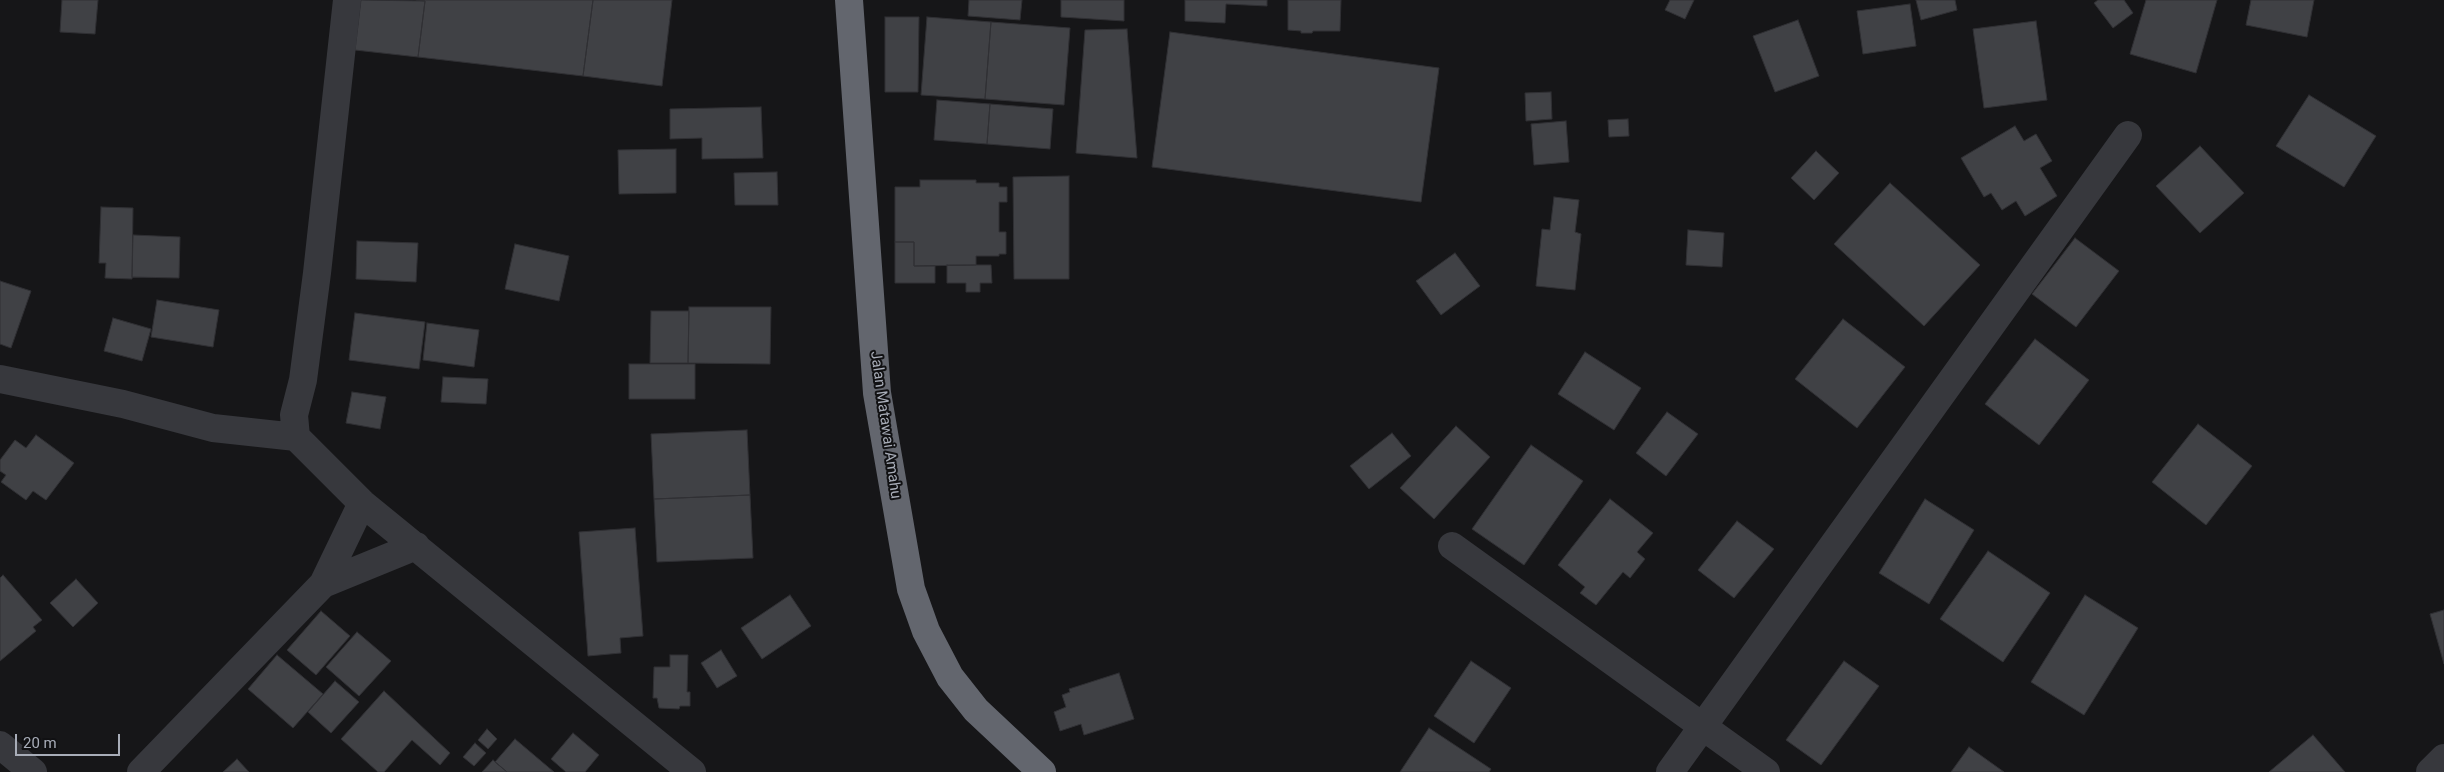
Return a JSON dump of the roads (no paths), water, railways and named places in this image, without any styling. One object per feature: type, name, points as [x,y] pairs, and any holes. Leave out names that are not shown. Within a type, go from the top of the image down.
[{"type":"highway","name":"Jalan Matawai Amahu","points":[[850,0],[877,393],[911,590],[926,631],[950,677],[976,710],[1042,772]]},
{"type":"street","points":[[296,437],[294,415],[303,380],[317,273],[347,0]]},
{"type":"street","points":[[1670,772],[2128,135]]},
{"type":"street","points":[[0,379],[123,404],[213,428],[296,437],[362,503],[692,772]]},
{"type":"street","points":[[141,772],[323,584],[362,503]]},
{"type":"street","points":[[323,584],[416,546]]},
{"type":"street","points":[[1452,546],[1766,772]]},
{"type":"street","points":[[0,745],[33,772]]},
{"type":"street","points":[[2430,772],[2444,758]]}]
